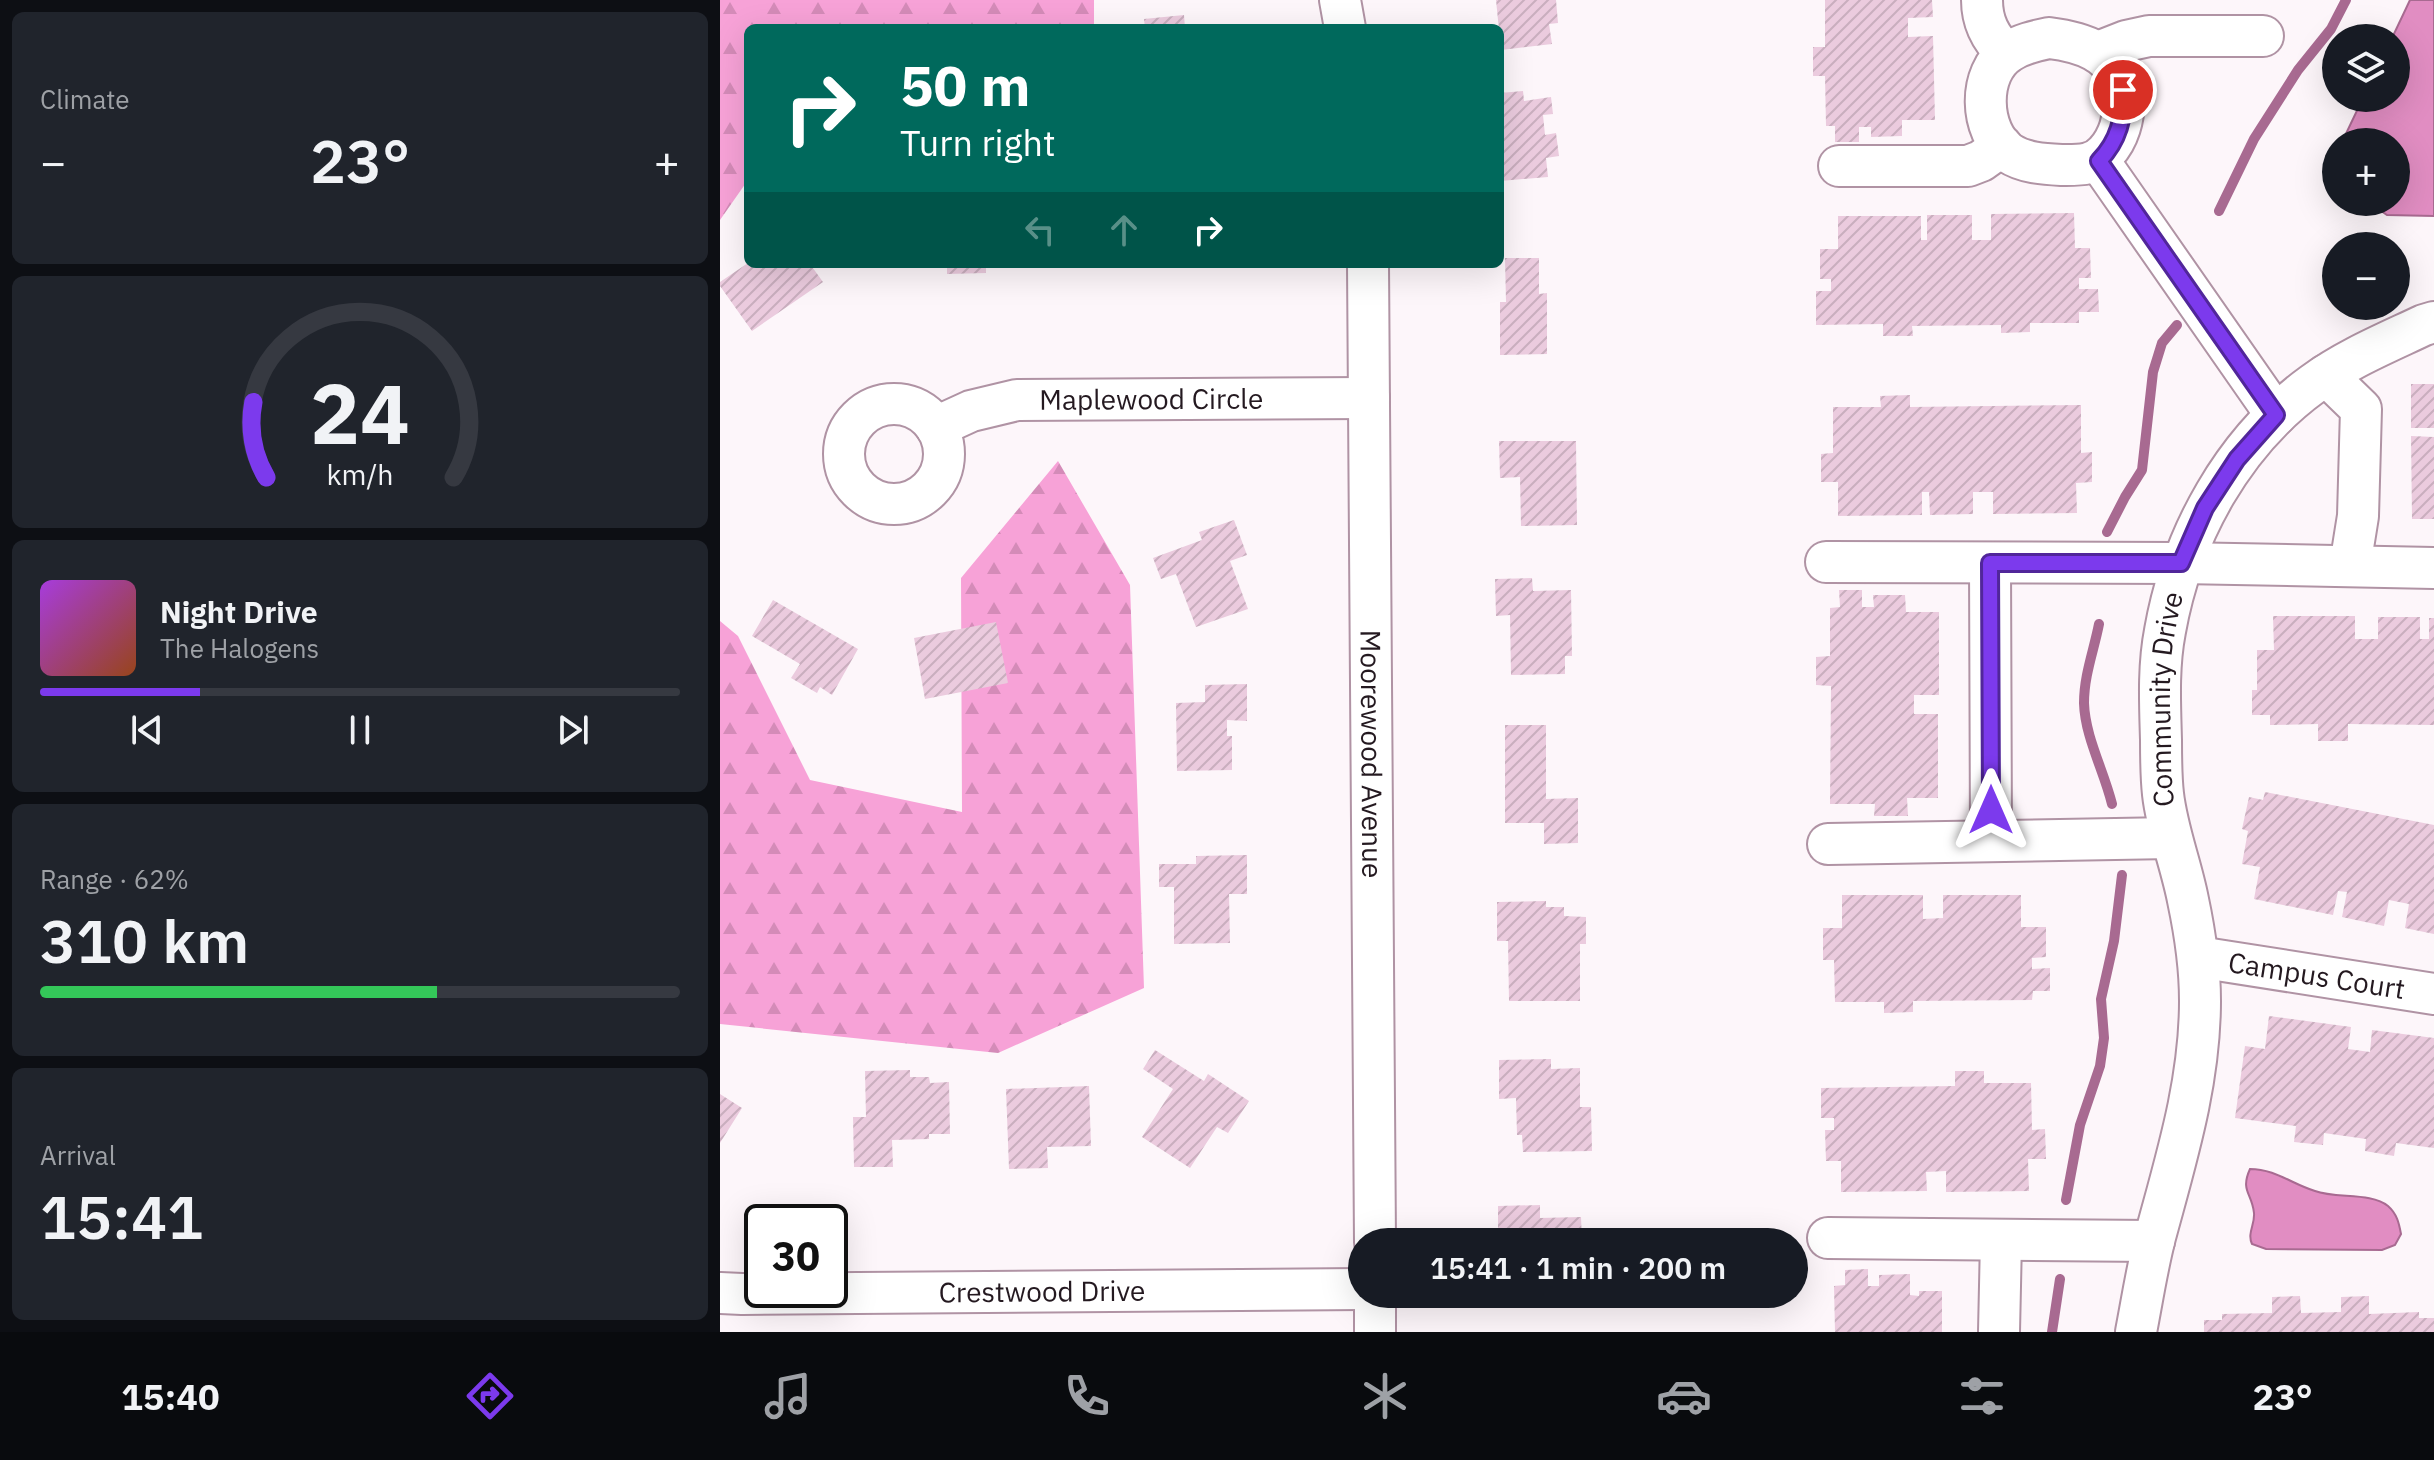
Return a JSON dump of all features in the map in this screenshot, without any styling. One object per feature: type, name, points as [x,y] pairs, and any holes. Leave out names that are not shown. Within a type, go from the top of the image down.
[{"type":"street","points":[[1340,0],[1344,24]]},
{"type":"street","points":[[1982,0],[1987,29],[1992,40],[2006,53]]},
{"type":"street","points":[[2098,52],[2149,36],[2263,36]]},
{"type":"street","points":[[2049,38],[2071,41],[2098,52],[2116,70],[2123,90],[2124,109],[2111,147],[2099,161],[2072,165],[2023,160],[2008,152],[1994,138],[1988,120],[1987,97],[1991,73],[2006,53],[2026,43],[2049,38]]},
{"type":"street","points":[[1839,166],[1968,166],[2002,146]]},
{"type":"street","points":[[2099,161],[2276,415]]},
{"type":"street","name":"Moorewood Avenue","points":[[1368,268],[1375,1228]]},
{"type":"street","name":"Community Drive","points":[[2136,1332],[2154,1241],[2181,1144],[2196,1074],[2200,1001],[2198,957],[2188,898],[2171,838],[2163,793],[2159,701],[2164,633],[2181,563],[2205,508],[2237,459],[2276,415],[2345,362],[2434,322]]},
{"type":"street","points":[[2326,375],[2361,409],[2358,516],[2350,566]]},
{"type":"street","name":"Maplewood Circle","points":[[936,427],[971,411],[1017,400],[1369,398]]},
{"type":"street","points":[[1826,562],[2181,563],[2434,568]]},
{"type":"street","points":[[1990,563],[1991,841]]},
{"type":"street","points":[[1828,844],[2171,838]]},
{"type":"street","name":"Campus Court","points":[[2198,957],[2434,994]]},
{"type":"street","points":[[1828,1238],[2154,1241]]},
{"type":"street","points":[[1999,1332],[2001,1240]]},
{"type":"street","name":"Crestwood Drive","points":[[720,1293],[1348,1289]]},
{"type":"street","points":[[1375,1308],[1375,1332]]},
{"type":"green space","points":[[720,0],[1094,0],[1094,24],[744,24],[744,186],[720,220]]},
{"type":"green space","points":[[1058,461],[1130,585],[1144,988],[998,1053],[720,1024],[720,621],[738,636],[810,780],[962,812],[961,578]]},
{"type":"shaded area","points":[[2410,0],[2434,0],[2434,216],[2410,215],[2410,128],[2349,128],[2356,112],[2410,112],[2410,24],[2399,24]]},
{"type":"shaded area","points":[[2250,1169],[2267,1171],[2323,1193],[2381,1202],[2394,1212],[2401,1234],[2395,1245],[2382,1250],[2266,1249],[2252,1244],[2250,1236],[2254,1213],[2246,1187]]},
{"type":"building","points":[[1496,0],[1556,0],[1558,23],[1549,24],[1552,44],[1504,50],[1504,24],[1498,24]]},
{"type":"building","points":[[1825,0],[1932,0],[1933,17],[1908,18],[1908,37],[1933,36],[1935,120],[1902,120],[1902,136],[1871,137],[1871,127],[1859,127],[1859,142],[1835,142],[1835,126],[1826,126],[1825,76],[1813,76],[1813,47],[1825,47]]},
{"type":"building","points":[[1184,15],[1185,24],[1145,24],[1144,19]]},
{"type":"building","points":[[1523,91],[1524,101],[1551,97],[1553,114],[1543,115],[1545,135],[1556,133],[1559,156],[1546,158],[1548,177],[1504,181],[1504,93]]},
{"type":"building","points":[[2074,213],[2075,248],[2090,248],[2091,278],[2079,278],[2079,289],[2098,289],[2099,312],[2079,312],[2079,323],[2030,323],[2030,332],[2001,333],[2001,325],[1912,326],[1913,336],[1883,336],[1883,324],[1816,325],[1816,291],[1831,291],[1831,279],[1820,279],[1820,249],[1838,249],[1838,216],[1921,216],[1921,240],[1927,240],[1927,215],[1972,215],[1972,240],[1991,240],[1991,214]]},
{"type":"building","points":[[1505,258],[1539,258],[1539,294],[1547,293],[1547,354],[1500,355],[1500,302],[1506,302]]},
{"type":"building","points":[[744,266],[813,268],[823,282],[752,331],[720,282]]},
{"type":"building","points":[[947,268],[986,268],[986,273],[947,274]]},
{"type":"building","points":[[2411,384],[2434,384],[2434,428],[2411,428]]},
{"type":"building","points":[[1910,395],[1910,407],[2081,405],[2081,453],[2092,452],[2092,482],[2076,483],[2077,513],[1993,514],[1993,492],[1973,492],[1973,514],[1930,515],[1929,492],[1922,492],[1922,515],[1838,516],[1838,482],[1821,482],[1821,454],[1833,453],[1833,407],[1881,407],[1880,396]]},
{"type":"building","points":[[2411,436],[2434,437],[2434,519],[2412,519]]},
{"type":"building","points":[[1499,441],[1576,441],[1577,525],[1521,526],[1520,477],[1500,478]]},
{"type":"building","points":[[1234,520],[1247,555],[1230,561],[1248,609],[1196,627],[1176,574],[1161,579],[1153,558],[1202,540],[1199,532]]},
{"type":"building","points":[[1532,578],[1533,591],[1571,590],[1572,656],[1565,656],[1565,674],[1511,675],[1510,615],[1496,616],[1495,579]]},
{"type":"building","points":[[1839,590],[1862,590],[1862,607],[1874,607],[1873,595],[1905,595],[1906,612],[1939,612],[1939,695],[1914,695],[1914,714],[1938,714],[1938,798],[1907,798],[1908,816],[1874,816],[1875,804],[1830,804],[1831,686],[1816,685],[1816,657],[1830,656],[1830,608],[1840,607]]},
{"type":"building","points":[[773,600],[858,649],[832,695],[820,687],[817,693],[791,678],[800,664],[752,636]]},
{"type":"building","points":[[2273,616],[2355,616],[2355,639],[2378,639],[2378,617],[2420,617],[2420,639],[2429,639],[2429,618],[2434,618],[2434,725],[2348,724],[2348,741],[2318,741],[2318,724],[2270,725],[2270,715],[2252,715],[2252,690],[2257,690],[2257,650],[2274,650]]},
{"type":"building","points":[[996,622],[1008,683],[925,699],[914,638]]},
{"type":"building","points":[[1247,684],[1247,721],[1227,720],[1227,736],[1232,736],[1232,770],[1177,771],[1176,703],[1205,702],[1205,685]]},
{"type":"building","points":[[1505,725],[1546,725],[1546,799],[1578,798],[1578,843],[1544,844],[1544,823],[1505,823]]},
{"type":"building","points":[[2265,792],[2434,825],[2434,934],[2405,928],[2409,904],[2389,900],[2384,926],[2342,917],[2347,892],[2338,891],[2333,915],[2254,899],[2260,867],[2242,864],[2248,831],[2242,829],[2249,797],[2263,800]]},
{"type":"building","points":[[1247,855],[1247,894],[1229,894],[1230,943],[1174,944],[1174,887],[1159,887],[1159,864],[1196,864],[1196,856]]},
{"type":"building","points":[[1842,895],[1923,895],[1923,919],[1943,918],[1943,895],[2021,895],[2021,927],[2046,927],[2046,957],[2032,958],[2032,969],[2050,968],[2050,991],[2033,991],[2032,1000],[1913,1001],[1913,1012],[1884,1013],[1884,1002],[1835,1002],[1834,960],[1823,960],[1823,928],[1842,928]]},
{"type":"building","points":[[1546,901],[1546,907],[1564,907],[1564,916],[1586,917],[1586,944],[1580,944],[1580,1001],[1509,1001],[1508,941],[1497,941],[1497,902]]},
{"type":"building","points":[[2269,1016],[2351,1027],[2348,1049],[2370,1052],[2372,1030],[2434,1038],[2434,1148],[2396,1143],[2394,1156],[2365,1151],[2366,1139],[2324,1133],[2323,1145],[2294,1142],[2296,1126],[2235,1118],[2245,1046],[2265,1049]]},
{"type":"building","points":[[1155,1050],[1204,1081],[1208,1074],[1249,1101],[1228,1133],[1217,1127],[1190,1168],[1142,1137],[1173,1089],[1143,1069]]},
{"type":"building","points":[[1551,1059],[1551,1069],[1580,1068],[1580,1107],[1591,1107],[1592,1151],[1523,1152],[1522,1135],[1517,1135],[1516,1098],[1499,1099],[1499,1060]]},
{"type":"building","points":[[910,1070],[910,1077],[929,1077],[930,1083],[949,1082],[950,1134],[929,1134],[929,1139],[892,1140],[893,1167],[854,1167],[853,1117],[866,1117],[865,1071]]},
{"type":"building","points":[[1955,1071],[1984,1071],[1984,1083],[2031,1083],[2032,1130],[2045,1129],[2046,1159],[2028,1159],[2029,1191],[1946,1192],[1946,1171],[1926,1172],[1927,1191],[1841,1192],[1841,1161],[1826,1161],[1825,1130],[1834,1130],[1834,1118],[1821,1118],[1821,1088],[1955,1086]]},
{"type":"building","points":[[1089,1086],[1091,1146],[1047,1147],[1048,1168],[1009,1169],[1006,1089]]},
{"type":"building","points":[[720,1094],[742,1108],[720,1143]]},
{"type":"building","points":[[1540,1205],[1540,1218],[1581,1217],[1581,1228],[1498,1228],[1498,1206]]},
{"type":"building","points":[[1868,1269],[1868,1286],[1879,1286],[1879,1275],[1910,1274],[1910,1295],[1919,1296],[1919,1291],[1942,1291],[1942,1332],[1835,1332],[1834,1286],[1845,1285],[1845,1270]]},
{"type":"building","points":[[2300,1296],[2301,1313],[2341,1312],[2341,1297],[2369,1296],[2369,1314],[2419,1312],[2419,1318],[2434,1318],[2434,1332],[2204,1332],[2204,1320],[2222,1320],[2222,1314],[2272,1313],[2272,1297]]},
{"type":"waterway","points":[[2219,211],[2254,139],[2298,70],[2331,29],[2346,0]]},
{"type":"waterway","points":[[2107,532],[2142,470],[2153,372],[2162,343],[2177,325]]},
{"type":"waterway","points":[[2099,624],[2087,673],[2084,703],[2091,741],[2112,804]]},
{"type":"waterway","points":[[2066,1200],[2080,1125],[2100,1066],[2104,1038],[2101,999],[2114,941],[2122,875]]},
{"type":"waterway","points":[[2052,1332],[2060,1279]]},
{"type":"route","points":[[1991,810],[1990,563],[2181,563],[2205,508],[2237,459],[2276,415],[2099,161],[2111,147],[2119,130],[2124,109],[2123,90]]}]
